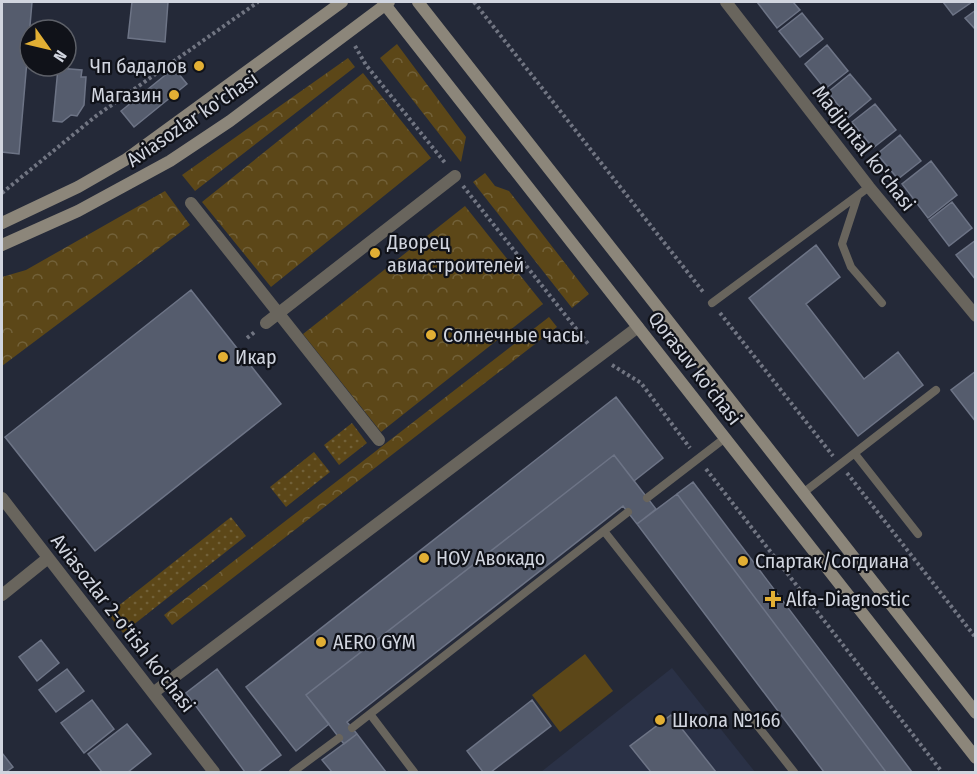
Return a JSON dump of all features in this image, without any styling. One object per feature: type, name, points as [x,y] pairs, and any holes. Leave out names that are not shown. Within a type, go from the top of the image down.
[{"type":"main road","name":"Aviasozlar ko'chasi","points":[[2,223],[78,187],[125,160],[342,2]]},
{"type":"main road","name":"Qorasuv ko'chasi","points":[[418,2],[975,713]]},
{"type":"main road","name":"Aviasozlar ko'chasi","points":[[2,245],[78,211],[170,161],[230,121],[386,3]]},
{"type":"main road","name":"Qorasuv ko'chasi","points":[[386,3],[975,758]]},
{"type":"street","name":"Madjuntal ko'chasi","points":[[726,2],[864,191],[975,316]]},
{"type":"street","points":[[266,323],[455,176]]},
{"type":"street","points":[[191,203],[379,440]]},
{"type":"street","points":[[153,693],[638,327]]},
{"type":"street","name":"Aviasozlar 2-o'tish ko'chasi","points":[[2,498],[214,772]]},
{"type":"street","points":[[2,595],[48,558]]},
{"type":"lane","points":[[712,303],[864,191]]},
{"type":"lane","points":[[864,191],[842,244],[851,267],[882,303]]},
{"type":"lane","points":[[803,493],[936,390]]},
{"type":"lane","points":[[647,498],[725,438]]},
{"type":"lane","points":[[855,454],[918,534]]},
{"type":"lane","points":[[352,728],[628,512]]},
{"type":"lane","points":[[604,531],[794,772]]},
{"type":"lane","points":[[370,714],[414,772]]},
{"type":"lane","points":[[298,771],[339,738]]},
{"type":"path","points":[[2,193],[96,116],[258,2]]},
{"type":"path","points":[[474,2],[975,638]]},
{"type":"path","points":[[347,33],[366,65],[599,357],[641,383],[942,772]]},
{"type":"shaded area","name":"Школа №166","points":[[672,668],[755,772],[541,772]]},
{"type":"green space","points":[[397,44],[466,137],[461,162],[380,58]]},
{"type":"green space","points":[[348,58],[355,67],[195,191],[182,175]]},
{"type":"green space","points":[[363,73],[431,158],[271,287],[202,202]]},
{"type":"green space","points":[[485,173],[495,186],[509,191],[589,294],[572,308],[473,182]]},
{"type":"green space","points":[[165,191],[190,225],[2,366],[2,277],[26,270]]},
{"type":"green space","points":[[465,206],[543,304],[381,432],[303,334]]},
{"type":"green space","points":[[549,317],[557,327],[172,625],[164,615]]},
{"type":"green space","points":[[352,423],[367,443],[339,465],[324,445]]},
{"type":"green space","points":[[314,452],[330,472],[286,507],[270,487]]},
{"type":"green space","points":[[231,517],[246,536],[123,633],[108,614]]},
{"type":"green space","points":[[585,654],[613,691],[560,732],[532,695]]},
{"type":"building","points":[[2,2],[32,2],[31,18],[18,18],[18,78],[26,78],[19,154],[2,152]]},
{"type":"building","points":[[132,2],[168,2],[165,42],[128,38]]},
{"type":"building","points":[[757,2],[793,2],[800,10],[777,28]]},
{"type":"building","points":[[943,2],[972,2],[953,15]]},
{"type":"building","points":[[976,10],[976,30],[965,18]]},
{"type":"building","points":[[802,13],[823,39],[800,57],[779,31]]},
{"type":"building","points":[[827,45],[848,71],[825,89],[805,64]]},
{"type":"building","points":[[174,68],[187,84],[134,127],[121,111]]},
{"type":"building","points":[[78,70],[82,70],[81,77],[86,77],[84,105],[77,116],[71,115],[62,122],[53,121],[57,78],[78,78]]},
{"type":"building","points":[[850,74],[871,99],[848,118],[828,92]]},
{"type":"building","points":[[875,104],[896,130],[873,148],[852,122]]},
{"type":"building","points":[[900,135],[921,161],[898,179],[877,154]]},
{"type":"building","points":[[931,161],[957,195],[928,218],[902,184]]},
{"type":"building","points":[[952,202],[972,228],[949,246],[929,220]]},
{"type":"building","points":[[976,240],[976,280],[956,255]]},
{"type":"building","points":[[816,245],[840,277],[806,304],[864,379],[898,352],[923,385],[858,436],[749,298]]},
{"type":"building","points":[[191,290],[281,404],[95,551],[5,437]]},
{"type":"building","points":[[976,371],[976,422],[951,390]]},
{"type":"building","points":[[616,397],[663,458],[634,481],[614,455],[306,695],[329,724],[296,751],[246,687]]},
{"type":"building","points":[[614,455],[656,509],[637,524],[623,506],[347,722],[357,734],[344,744],[306,695]]},
{"type":"building","points":[[693,482],[912,772],[886,772],[677,494]]},
{"type":"building","points":[[677,494],[886,772],[824,772],[637,524]]},
{"type":"building","points":[[41,640],[59,663],[37,681],[19,657]]},
{"type":"building","points":[[67,669],[84,691],[56,712],[39,690]]},
{"type":"building","points":[[217,669],[281,755],[258,772],[245,772],[186,693]]},
{"type":"building","points":[[92,700],[114,729],[84,753],[61,723]]},
{"type":"building","points":[[532,700],[551,726],[491,772],[483,772],[467,751]]},
{"type":"building","points":[[671,715],[716,772],[651,772],[630,746]]},
{"type":"building","points":[[127,724],[151,754],[128,772],[102,772],[88,754]]},
{"type":"building","points":[[357,734],[386,772],[332,772],[322,760]]},
{"type":"building","points":[[2,753],[13,767],[6,772],[2,772]]},
{"type":"place","name":"Чп бадалов","points":[[199,66]]},
{"type":"place","name":"Магазин","points":[[174,95]]},
{"type":"place","name":"Дворец авиастроителей","points":[[375,253]]},
{"type":"place","name":"Солнечные часы","points":[[431,335]]},
{"type":"place","name":"Икар","points":[[223,357]]},
{"type":"place","name":"НОУ Авокадо","points":[[424,558]]},
{"type":"place","name":"Спартак/Согдиана","points":[[743,561]]},
{"type":"place","name":"Alfa-Diagnostic","points":[[773,599]]},
{"type":"place","name":"AERO GYM","points":[[321,642]]},
{"type":"place","name":"Школа №166","points":[[660,720]]}]
